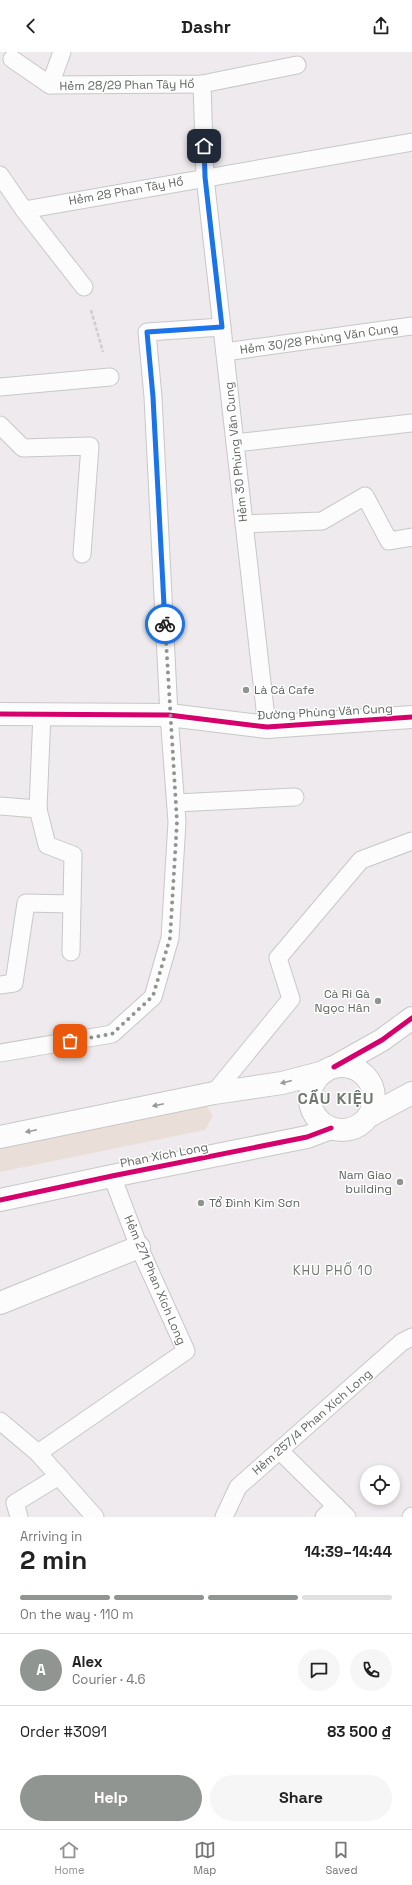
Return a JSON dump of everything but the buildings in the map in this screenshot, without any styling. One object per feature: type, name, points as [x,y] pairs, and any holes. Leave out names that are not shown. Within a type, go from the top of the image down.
[{"type":"street","name":"Đường Phùng Văn Cung","points":[[0,714],[42,713],[170,716],[267,727],[410,722]]},
{"type":"street","points":[[412,1018],[382,1040],[329,1069],[311,1088],[309,1098],[311,1107],[316,1117],[322,1124],[331,1128],[348,1130],[356,1127],[369,1116],[412,1093]]},
{"type":"street","points":[[0,1137],[214,1093],[282,1083],[329,1069],[345,1066],[356,1069],[371,1083],[374,1095],[373,1106],[369,1116]]},
{"type":"street","name":"Phan Xích Long","points":[[0,1200],[307,1137],[331,1128]]},
{"type":"street","points":[[0,1303],[139,1247]]},
{"type":"lane","points":[[50,85],[62,52]]},
{"type":"lane","name":"Hẻm 28/29 Phan Tây Hồ","points":[[9,58],[50,85],[202,84],[298,64]]},
{"type":"lane","name":"Hẻm 28/29 Phan Tây Hồ","points":[[202,84],[205,177]]},
{"type":"lane","name":"Hẻm 28 Phan Tây Hồ","points":[[24,210],[205,177],[412,142]]},
{"type":"lane","points":[[0,175],[24,210],[84,287]]},
{"type":"lane","name":"Hẻm 30 Phùng Văn Cung","points":[[205,177],[267,727]]},
{"type":"lane","name":"Hẻm 30/28 Phùng Văn Cung","points":[[225,352],[412,326]]},
{"type":"lane","points":[[0,1053],[112,1034],[153,996],[170,938],[177,822],[153,397],[147,332],[222,327]]},
{"type":"lane","points":[[0,387],[110,377]]},
{"type":"lane","points":[[235,443],[412,423]]},
{"type":"lane","points":[[0,425],[23,448],[90,446],[82,554]]},
{"type":"lane","points":[[244,524],[322,521],[365,496],[389,541],[412,537]]},
{"type":"lane","points":[[42,713],[38,809],[47,845],[73,855],[71,952]]},
{"type":"lane","points":[[176,803],[295,797]]},
{"type":"lane","points":[[0,806],[38,809]]},
{"type":"lane","points":[[214,1093],[291,999],[278,958],[361,860],[412,840]]},
{"type":"lane","points":[[0,985],[14,983],[26,903],[72,904]]},
{"type":"lane","name":"Hẻm 271 Phan Xích Long","points":[[38,1453],[186,1351],[139,1247],[112,1176]]},
{"type":"lane","name":"Hẻm 257/4 Phan Xích Long","points":[[224,1517],[238,1487],[402,1342],[412,1337]]},
{"type":"lane","points":[[0,1421],[38,1453],[95,1517]]},
{"type":"lane","points":[[280,1451],[335,1513]]},
{"type":"lane","points":[[19,1517],[15,1503],[59,1476]]},
{"type":"path","points":[[84,287],[110,377]]},
{"type":"shaded area","points":[[205,1105],[213,1115],[205,1130],[0,1172],[0,1147]]},
{"type":"cycle path","points":[[0,714],[169,715],[267,727],[412,717]]},
{"type":"cycle path","points":[[334,1067],[382,1040],[412,1018]]},
{"type":"cycle path","points":[[0,1200],[307,1137],[331,1128]]},
{"type":"way so far","points":[[70,1041],[112,1034],[153,996],[170,938],[177,822],[165,624]]},
{"type":"place","name":"Là Cá Cafe","points":[[246,690]]},
{"type":"place","name":"Cà Ri Gà Ngọc Hân","points":[[378,1001]]},
{"type":"place","name":"Nam Giao building","points":[[400,1182]]},
{"type":"place","name":"Tổ Đình Kim Sơn","points":[[201,1203]]},
{"type":"district","name":"CẦU KIỆU","points":[[336,1098]]},
{"type":"district","name":"KHU PHỐ 10","points":[[333,1270]]},
{"type":"route","points":[[165,624],[153,397],[147,332],[222,327],[205,177],[204,146]]}]
